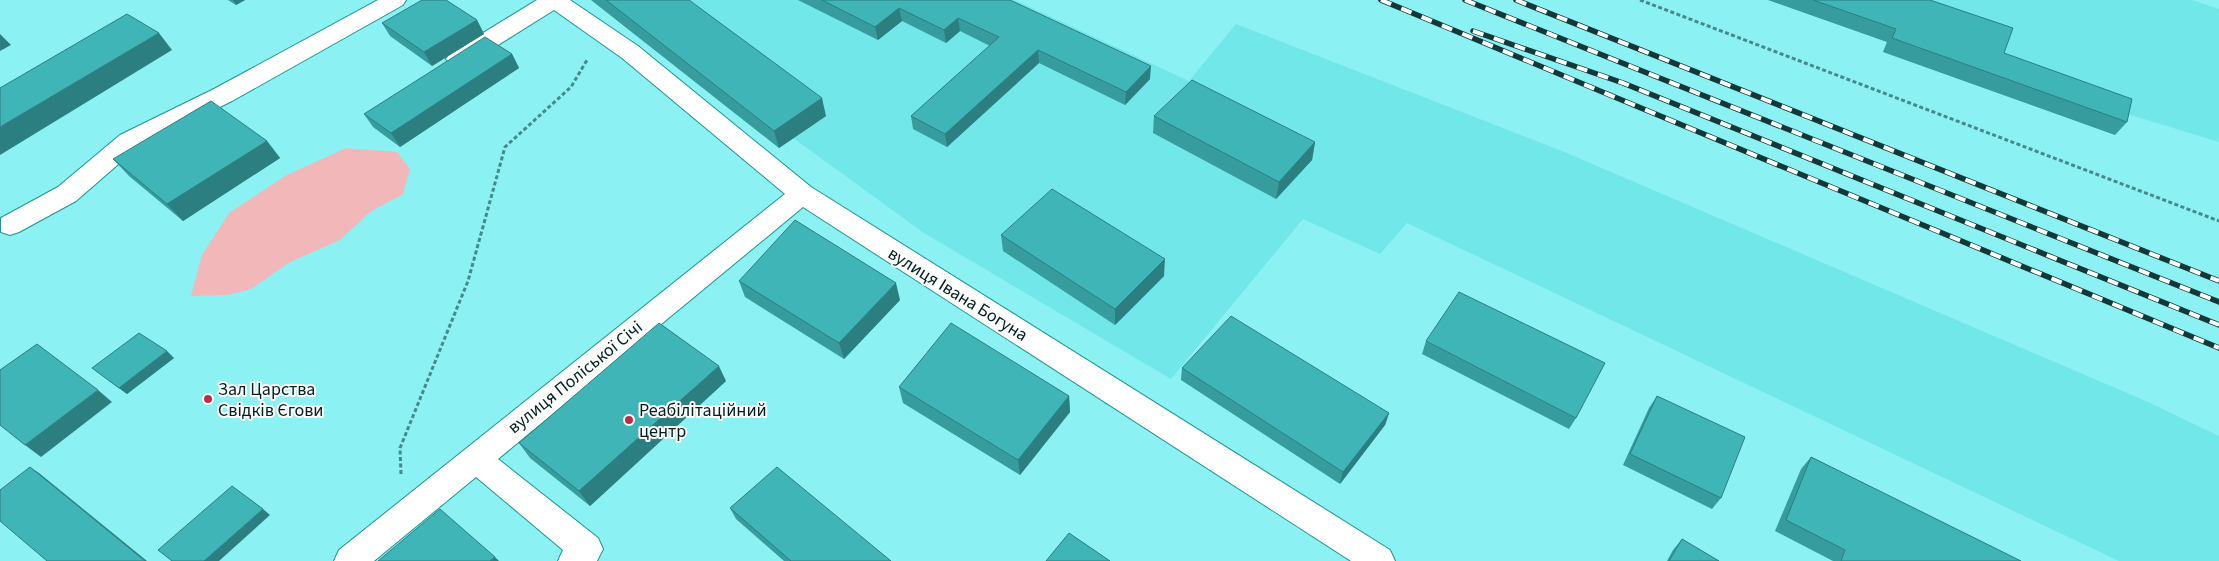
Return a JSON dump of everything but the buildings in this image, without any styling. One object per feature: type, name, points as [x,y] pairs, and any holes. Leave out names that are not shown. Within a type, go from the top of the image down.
[{"type":"street","points":[[10,225],[67,194],[129,141],[223,95],[395,0]]},
{"type":"street","points":[[444,68],[554,0]]},
{"type":"street","name":"вулиця Івана Богуна","points":[[554,0],[603,33],[716,121],[802,194],[1379,561]]},
{"type":"street","name":"вулиця Поліської Січі","points":[[350,561],[802,194]]},
{"type":"street","points":[[476,459],[587,549],[574,561]]},
{"type":"path","points":[[1640,0],[2219,220]]},
{"type":"path","points":[[403,518],[400,448],[468,281],[505,147],[571,87],[603,33]]},
{"type":"shaded area","points":[[591,0],[1015,0],[1189,81],[1236,24],[1562,151],[2148,402],[2219,436],[2219,561],[2119,561],[1407,223],[1380,254],[1303,219],[1171,379],[924,233],[793,138],[779,148]]},
{"type":"shaded area","points":[[1768,0],[2192,0],[2219,9],[2219,142],[2121,112],[2115,135],[1883,52],[1887,42]]},
{"type":"shaded area","points":[[346,148],[397,152],[410,169],[403,194],[370,212],[340,240],[290,262],[251,289],[227,295],[191,296],[202,255],[229,213],[285,176]]},
{"type":"railway","points":[[1381,0],[2219,348]]},
{"type":"railway","points":[[1465,0],[2219,302]]},
{"type":"railway","points":[[1516,0],[2219,281]]},
{"type":"railway","points":[[1473,31],[1623,83],[2219,325]]},
{"type":"place","name":"Зал Царства Свідків Єгови","points":[[208,399]]},
{"type":"place","name":"Реабілітаційний центр","points":[[629,420]]}]
